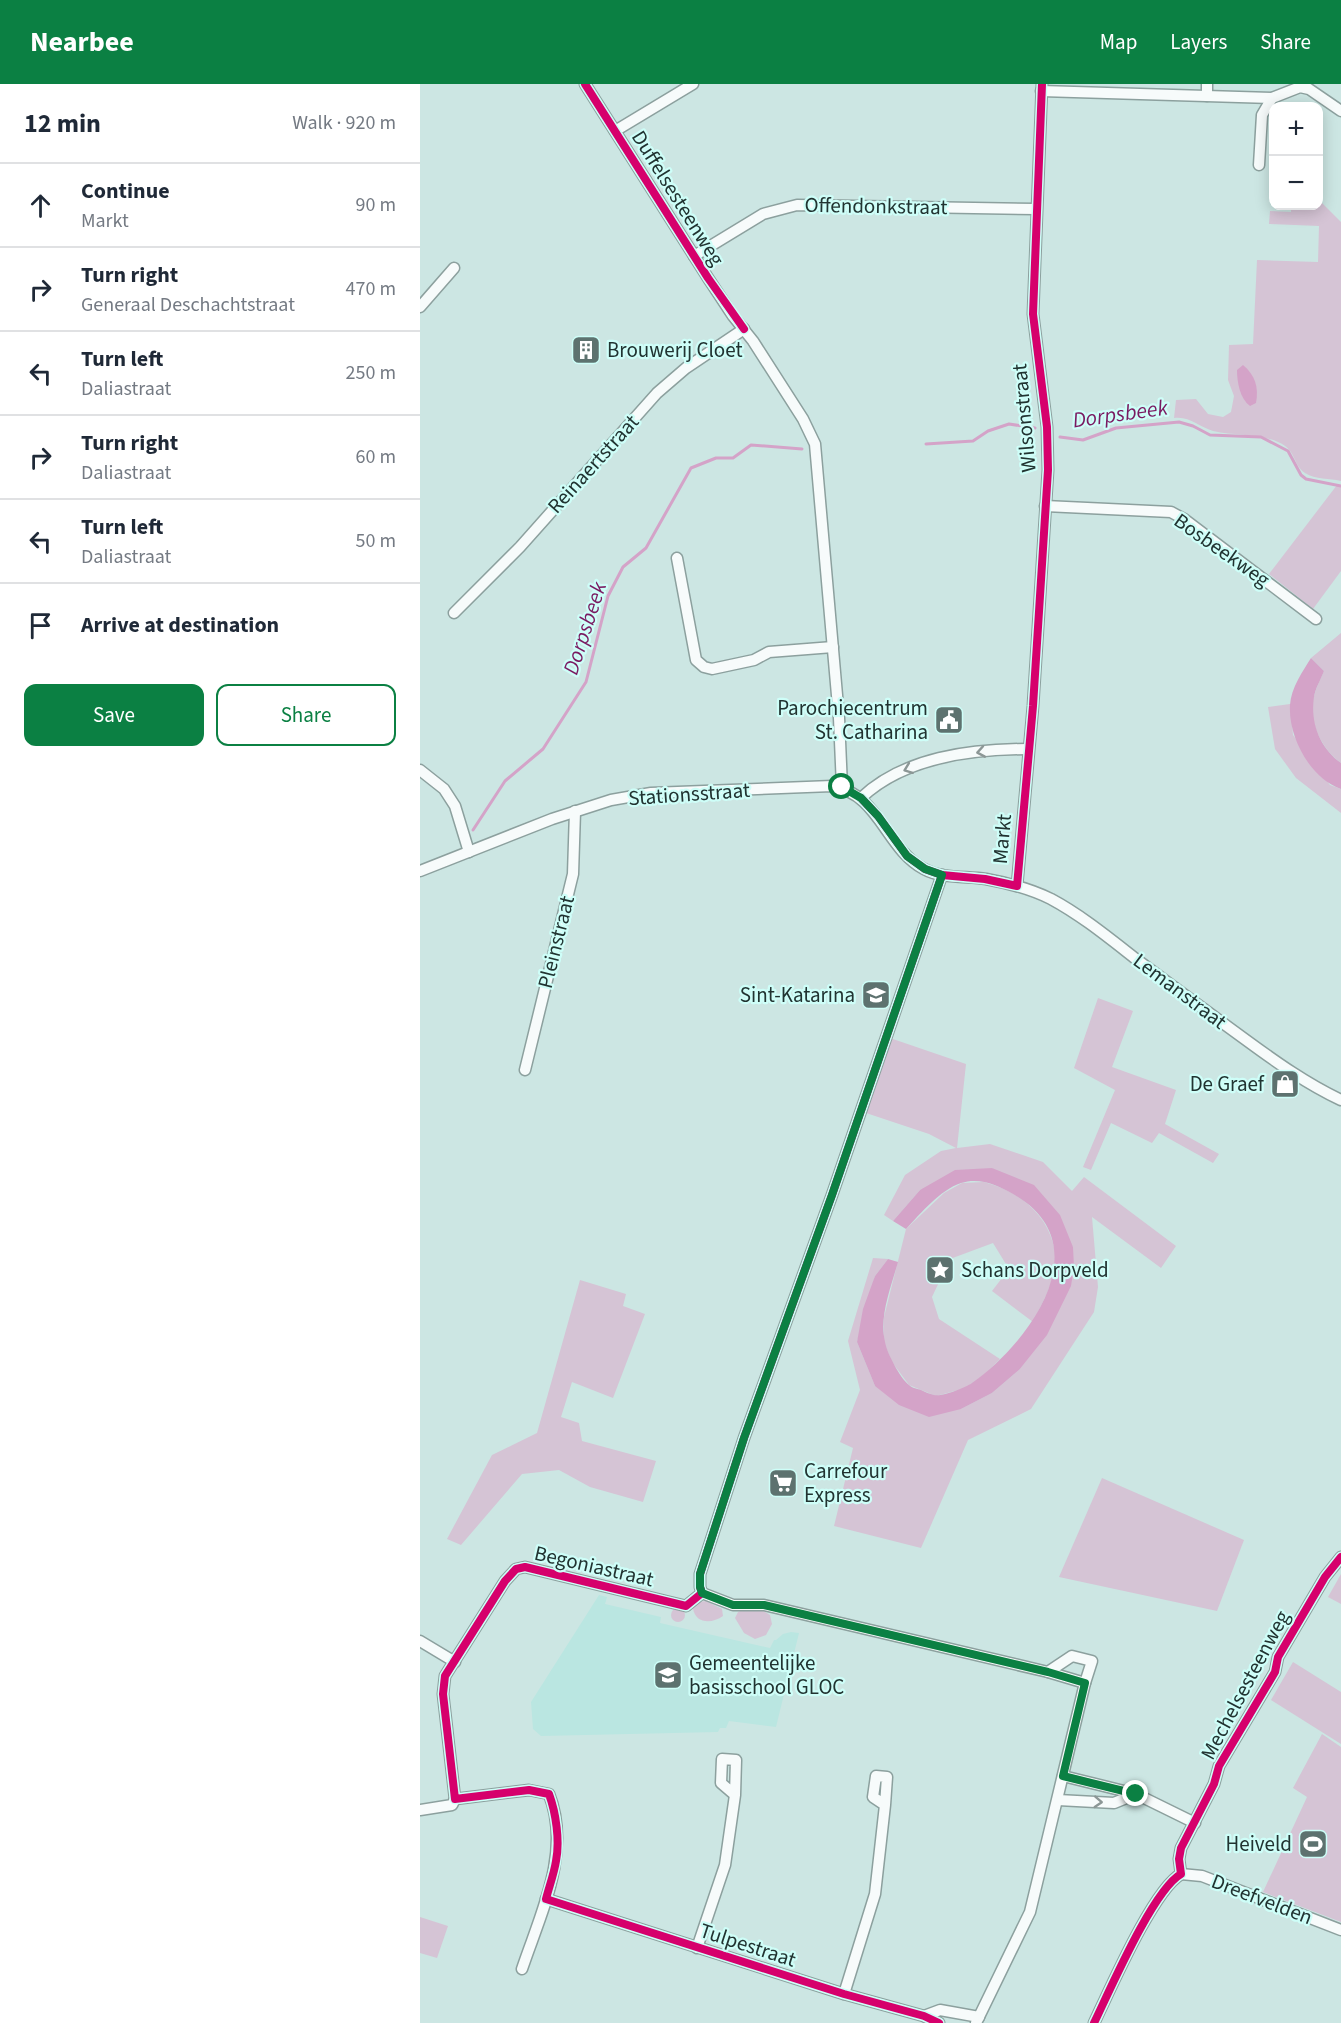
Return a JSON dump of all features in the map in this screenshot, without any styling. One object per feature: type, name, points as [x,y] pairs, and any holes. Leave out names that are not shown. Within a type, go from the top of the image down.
[{"type":"street","name":"Duffelsesteenweg","points":[[585,84],[694,256],[803,419],[815,444],[833,647],[842,787]]},
{"type":"street","points":[[615,130],[693,84]]},
{"type":"street","points":[[1207,84],[1207,96]]},
{"type":"street","points":[[1041,88],[1272,98],[1300,87],[1309,89],[1341,111]]},
{"type":"street","name":"Wilsonstraat","points":[[1028,749],[1033,709],[1048,470],[1047,427],[1033,314],[1041,88]]},
{"type":"street","points":[[1259,165],[1262,116],[1272,98]]},
{"type":"street","name":"Offendonkstraat","points":[[694,256],[763,214],[797,205],[1036,209]]},
{"type":"street","points":[[420,307],[454,268]]},
{"type":"street","name":"Reinaertstraat","points":[[454,613],[520,547],[657,393],[687,368],[744,329]]},
{"type":"street","name":"Bosbeekweg","points":[[1045,506],[1171,512],[1184,519],[1316,619]]},
{"type":"street","points":[[677,558],[696,660],[704,667],[712,669],[754,660],[769,652],[833,647]]},
{"type":"street","points":[[861,798],[883,780],[907,768],[994,749],[1028,749]]},
{"type":"street","name":"Markt","points":[[861,798],[878,816],[907,856],[925,869],[942,875],[985,879],[1017,886],[1028,749]]},
{"type":"street","points":[[420,770],[444,789],[455,806],[469,852]]},
{"type":"street","name":"Stationsstraat","points":[[420,871],[575,811],[611,800],[651,793],[832,786],[842,787],[861,798]]},
{"type":"street","name":"Pleinstraat","points":[[525,1070],[573,874],[575,811]]},
{"type":"street","points":[[942,875],[835,1187],[744,1438],[700,1574],[700,1587],[702,1593],[733,1605],[764,1605],[1048,1672],[1085,1683]]},
{"type":"street","name":"Lemanstraat","points":[[1017,886],[1049,898],[1066,909],[1292,1073],[1341,1101]]},
{"type":"street","name":"Mechelsesteenweg","points":[[1181,1874],[1179,1859],[1181,1848],[1214,1784],[1219,1766],[1275,1672],[1278,1657],[1325,1577],[1341,1557]]},
{"type":"street","name":"Begoniastraat","points":[[456,1799],[443,1694],[445,1676],[505,1581],[516,1569],[525,1567],[686,1606],[702,1593]]},
{"type":"street","points":[[420,1641],[455,1662]]},
{"type":"street","name":"Tulpestraat","points":[[924,2016],[940,2010],[978,2020],[1030,1912],[1092,1660],[1072,1656],[1048,1672]]},
{"type":"street","points":[[1063,1776],[1136,1794],[1195,1822]]},
{"type":"street","points":[[420,1810],[452,1805],[456,1799],[530,1790],[549,1794],[553,1804],[557,1841],[556,1861],[522,1970]]},
{"type":"street","points":[[1058,1800],[1114,1803],[1136,1794]]},
{"type":"street","points":[[698,1948],[725,1865],[735,1795]]},
{"type":"street","points":[[844,1994],[875,1894],[885,1805]]},
{"type":"street","points":[[1094,2023],[1138,1934],[1168,1883],[1181,1874]]},
{"type":"street","name":"Dreefvelden","points":[[1181,1874],[1202,1876],[1341,1930]]},
{"type":"street","name":"Tulpestraat","points":[[546,1899],[844,1994],[924,2016],[939,2023]]},
{"type":"shaded area","points":[[1323,204],[1341,222],[1341,481],[1318,478],[1305,473],[1288,449],[1278,442],[1262,437],[1221,433],[1190,420],[1174,418],[1176,400],[1196,399],[1208,414],[1223,417],[1231,412],[1234,396],[1228,380],[1229,345],[1253,344],[1257,260],[1318,262],[1319,226],[1269,224],[1270,211],[1291,212],[1291,210],[1323,210]]},
{"type":"shaded area","points":[[1243,365],[1251,373],[1257,392],[1256,403],[1250,406],[1241,395],[1238,385],[1237,370]]},
{"type":"shaded area","points":[[1337,485],[1341,486],[1341,571],[1313,609],[1269,574]]},
{"type":"shaded area","points":[[1341,633],[1341,763],[1327,749],[1314,723],[1313,703],[1324,671],[1311,658]]},
{"type":"shaded area","points":[[1311,658],[1324,671],[1314,697],[1315,725],[1327,750],[1341,763],[1341,789],[1320,776],[1303,755],[1290,717],[1293,692]]},
{"type":"shaded area","points":[[1290,704],[1293,735],[1330,785],[1341,789],[1341,813],[1296,778],[1275,749],[1268,707]]},
{"type":"shaded area","points":[[1098,998],[1133,1011],[1112,1067],[1176,1090],[1165,1124],[1219,1154],[1213,1163],[1159,1133],[1152,1143],[1111,1123],[1091,1170],[1083,1167],[1115,1090],[1074,1068]]},
{"type":"shaded area","points":[[890,1038],[966,1064],[957,1148],[990,1144],[1043,1162],[1072,1191],[1084,1177],[1176,1246],[1161,1268],[1092,1217],[1098,1287],[1094,1312],[1031,1409],[968,1440],[921,1548],[834,1526],[853,1448],[840,1442],[860,1390],[848,1341],[873,1258],[888,1259],[875,1276],[857,1342],[875,1386],[961,1409],[992,1393],[1019,1370],[1073,1247],[992,1168],[920,1190],[893,1221],[884,1215],[905,1175],[941,1151],[956,1148],[929,1134],[866,1113]]},
{"type":"shaded area","points":[[992,1168],[1034,1185],[1060,1215],[1073,1247],[1074,1267],[1071,1286],[1047,1335],[1019,1370],[992,1393],[961,1409],[929,1417],[899,1405],[875,1386],[857,1342],[863,1309],[875,1276],[888,1259],[898,1262],[885,1312],[886,1347],[905,1382],[934,1395],[953,1392],[972,1383],[1015,1344],[1033,1319],[1047,1292],[1054,1265],[1052,1239],[1039,1215],[1013,1194],[995,1185],[968,1181],[946,1191],[906,1229],[893,1221],[920,1190],[955,1170]]},
{"type":"shaded area","points":[[984,1182],[1007,1190],[1035,1211],[1049,1231],[1056,1257],[1055,1269],[1047,1293],[1033,1322],[992,1291],[1009,1269],[993,1243],[950,1259],[932,1297],[939,1319],[1000,1359],[966,1388],[936,1396],[909,1385],[892,1362],[884,1342],[884,1317],[906,1229],[944,1193],[962,1183]]},
{"type":"shaded area","points":[[580,1280],[626,1294],[623,1306],[645,1314],[613,1398],[572,1382],[561,1417],[579,1423],[582,1441],[656,1461],[643,1502],[590,1487],[559,1470],[522,1474],[461,1545],[447,1539],[492,1455],[537,1433]]},
{"type":"shaded area","points":[[1102,1478],[1244,1540],[1217,1611],[1059,1577]]},
{"type":"shaded area","points":[[1341,1574],[1341,1604],[1328,1597]]},
{"type":"shaded area","name":"Gemeentelijke basisschool GLOC","points":[[599,1595],[607,1597],[605,1604],[661,1617],[660,1623],[770,1648],[774,1640],[783,1634],[799,1633],[776,1727],[729,1721],[726,1728],[720,1728],[718,1732],[541,1736],[533,1729],[531,1702]]},
{"type":"shaded area","points":[[706,1601],[722,1609],[723,1616],[709,1621],[700,1620],[693,1608],[698,1602]]},
{"type":"shaded area","points":[[678,1608],[683,1610],[685,1615],[683,1620],[678,1622],[673,1620],[671,1615],[673,1610]]},
{"type":"shaded area","points":[[745,1609],[762,1610],[770,1615],[772,1624],[766,1635],[755,1639],[744,1633],[735,1618],[738,1612]]},
{"type":"shaded area","points":[[1293,1662],[1341,1692],[1341,1744],[1271,1700]]},
{"type":"shaded area","name":"Heiveld","points":[[1322,1734],[1341,1747],[1341,1922],[1263,1892],[1307,1797],[1293,1788]]},
{"type":"shaded area","points":[[420,1917],[448,1926],[437,1958],[420,1953]]},
{"type":"waterway","name":"Dorpsbeek","points":[[1060,437],[1083,440],[1116,428],[1179,422],[1210,435],[1261,437],[1288,451],[1301,475],[1306,479],[1341,486]]},
{"type":"waterway","name":"Dorpsbeek","points":[[926,444],[973,441],[988,431],[1009,424],[1035,428]]},
{"type":"waterway","name":"Dorpsbeek","points":[[473,830],[505,781],[543,749],[586,682],[608,596],[623,567],[646,548],[691,468],[716,458],[733,458],[751,445],[802,449]]},
{"type":"cycle path","points":[[585,84],[708,278],[744,329]]},
{"type":"cycle path","points":[[861,798],[878,816],[907,856],[925,869],[942,875],[985,879],[1017,886],[1033,706],[1048,470],[1047,427],[1033,314],[1042,84]]},
{"type":"cycle path","points":[[939,2023],[924,2016],[844,1994],[546,1899],[558,1845],[554,1810],[549,1794],[529,1790],[455,1799],[443,1694],[445,1676],[505,1581],[516,1569],[525,1567],[686,1606],[702,1593],[700,1574],[744,1438],[832,1195],[942,875]]},
{"type":"cycle path","points":[[1094,2023],[1145,1919],[1158,1899],[1181,1874],[1179,1859],[1181,1848],[1214,1784],[1219,1766],[1275,1672],[1278,1657],[1325,1577],[1341,1557]]},
{"type":"place","name":"Brouwerij Cloet","points":[[586,350]]},
{"type":"place","name":"Parochiecentrum St. Catharina","points":[[949,720]]},
{"type":"place","name":"Sint-Katarina","points":[[876,995]]},
{"type":"place","name":"De Graef","points":[[1285,1084]]},
{"type":"place","name":"Schans Dorpveld","points":[[940,1270]]},
{"type":"place","name":"Carrefour Express","points":[[783,1483]]},
{"type":"place","name":"Gemeentelijke basisschool GLOC","points":[[668,1675]]},
{"type":"place","name":"Heiveld","points":[[1313,1844]]},
{"type":"route","points":[[842,787],[861,798],[878,816],[907,856],[925,869],[942,875],[832,1195],[744,1438],[700,1574],[700,1587],[702,1593],[707,1596],[733,1605],[764,1605],[805,1614],[1048,1672],[1085,1683],[1063,1776],[1136,1794]]}]
